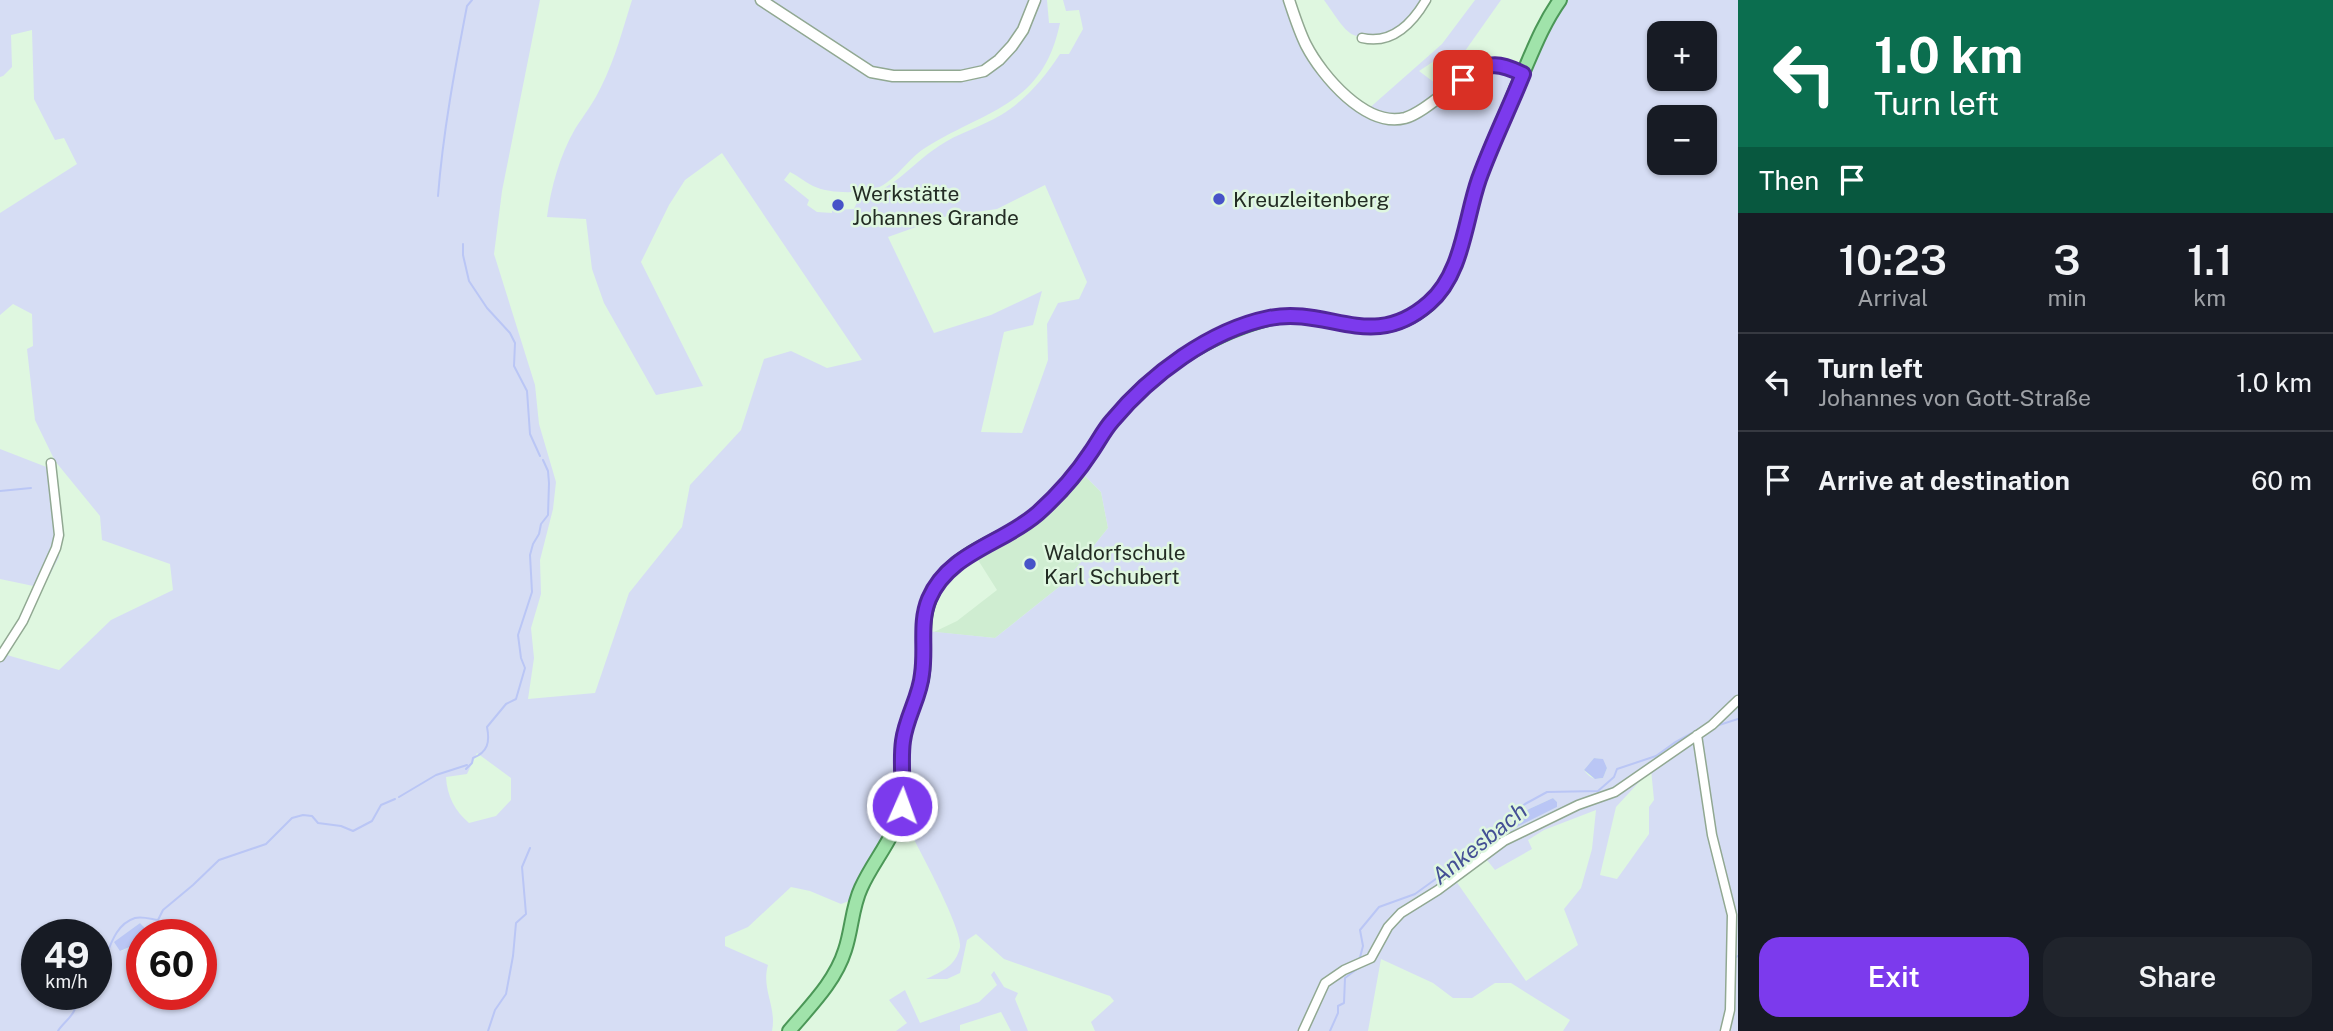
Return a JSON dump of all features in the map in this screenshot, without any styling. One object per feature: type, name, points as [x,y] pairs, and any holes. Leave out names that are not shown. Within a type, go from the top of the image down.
[{"type":"main road","points":[[789,1031],[822,991],[840,962],[860,889],[886,847],[898,820],[903,788],[902,744],[923,670],[924,617],[930,597],[942,577],[961,559],[1002,538],[1041,510],[1074,477],[1111,421],[1151,381],[1207,343],[1268,318],[1289,316],[1309,317],[1359,328],[1381,327],[1412,316],[1430,303],[1453,270],[1478,181],[1541,30],[1560,0]]},
{"type":"street","points":[[761,0],[871,72],[893,76],[961,76],[984,71],[1012,46],[1023,30],[1035,0]]},
{"type":"street","points":[[1289,0],[1306,45],[1317,64],[1356,105],[1380,117],[1406,117],[1475,72],[1493,65],[1502,64],[1523,74]]},
{"type":"street","points":[[1362,38],[1384,40],[1398,32],[1416,16],[1426,0]]},
{"type":"street","points":[[0,657],[23,621],[56,548],[59,535],[51,463]]},
{"type":"street","points":[[1303,1031],[1325,983],[1374,953],[1388,927],[1401,913],[1438,890],[1484,854],[1525,829],[1615,792],[1725,715],[1738,700]]},
{"type":"street","points":[[1698,735],[1712,835],[1732,915],[1730,1010],[1725,1031]]},
{"type":"shaded area","points":[[0,0],[540,0],[502,191],[494,254],[535,385],[539,424],[556,482],[553,509],[540,560],[541,594],[531,628],[534,658],[528,699],[595,693],[629,593],[682,527],[690,485],[741,430],[764,359],[791,351],[827,368],[862,360],[722,153],[685,180],[669,205],[641,262],[703,386],[656,395],[604,303],[592,269],[586,219],[547,217],[561,160],[575,129],[606,76],[632,0],[1030,0],[1012,38],[985,66],[948,73],[867,69],[868,78],[962,82],[991,73],[1003,64],[1030,28],[1041,0],[1047,0],[1049,23],[1060,23],[1052,51],[1026,89],[1009,102],[925,148],[876,189],[853,192],[825,190],[790,172],[784,180],[809,200],[807,205],[817,212],[832,213],[832,210],[854,209],[859,198],[884,188],[939,146],[1001,115],[1027,95],[1060,54],[1069,54],[1083,29],[1079,10],[1066,11],[1063,0],[1284,0],[1310,64],[1337,94],[1367,118],[1366,111],[1442,44],[1475,0],[1501,0],[1465,51],[1440,57],[1419,71],[1443,89],[1467,76],[1484,72],[1502,73],[1527,81],[1555,15],[1567,0],[1738,0],[1738,1031],[1563,1031],[1570,1020],[1511,983],[1495,983],[1472,998],[1453,998],[1433,983],[1381,959],[1368,1031],[1095,1031],[1091,1022],[1114,1001],[1110,996],[1004,959],[976,934],[967,940],[960,973],[947,979],[926,979],[947,968],[955,959],[960,947],[959,937],[947,906],[907,826],[901,829],[874,871],[862,896],[841,904],[810,891],[791,887],[748,927],[725,937],[725,946],[768,965],[766,982],[772,1031],[0,1031],[0,653],[59,670],[111,620],[173,590],[170,564],[102,540],[100,516],[55,461],[35,420],[27,349],[33,346],[32,314],[13,304],[0,315],[0,213],[77,164],[64,138],[55,140],[34,99],[32,30],[11,35],[12,67],[0,77]],"holes":[[[1045,185],[1087,282],[1079,299],[1058,303],[1047,324],[1048,360],[1022,433],[981,432],[1004,332],[1033,325],[1042,291],[991,315],[934,333],[888,237],[947,216],[997,209]],[[1106,431],[1084,475],[1101,492],[1108,528],[1064,583],[995,638],[917,630],[926,589],[945,565],[1002,538],[1035,516],[1074,477]],[[1700,737],[1713,827],[1732,895],[1735,925],[1731,926],[1726,894],[1710,834],[1695,739]],[[477,753],[511,778],[511,800],[496,816],[469,823],[453,803],[446,777],[467,774]],[[1594,758],[1602,759],[1607,768],[1603,778],[1595,778],[1584,770]],[[1651,769],[1654,800],[1649,807],[1649,834],[1617,879],[1600,875],[1616,807]],[[1553,798],[1557,802],[1557,807],[1511,830],[1507,827],[1529,809]],[[1596,810],[1592,849],[1581,888],[1564,909],[1578,945],[1526,981],[1451,874],[1482,854],[1495,870],[1532,849],[1528,840],[1544,830]]]},
{"type":"shaded area","points":[[1324,0],[1426,0],[1398,32],[1360,37],[1347,31]]},
{"type":"shaded area","points":[[0,449],[49,468],[59,557],[43,588],[0,579]]},
{"type":"shaded area","name":"Waldorfschule Karl Schubert","points":[[1084,475],[1101,492],[1108,528],[1064,583],[995,638],[934,632],[957,621],[997,590],[973,552],[1074,477]]},
{"type":"shaded area","points":[[994,971],[1004,987],[1018,993],[1015,999],[1028,1031],[1011,1031],[1001,1012],[960,1025],[960,1031],[896,1031],[907,1023],[889,1000],[905,990],[920,1023],[979,1002],[997,985],[991,975]]},
{"type":"water","points":[[1594,758],[1603,759],[1607,768],[1603,778],[1595,779],[1584,770]]},
{"type":"water","points":[[1553,798],[1557,807],[1511,830],[1507,827],[1529,809]]},
{"type":"water","points":[[126,933],[126,949],[120,951],[114,942]]},
{"type":"waterway","points":[[438,196],[454,76],[467,6],[472,0]]},
{"type":"waterway","points":[[463,244],[469,281],[515,343],[514,366],[527,391],[530,434],[540,456]]},
{"type":"waterway","points":[[466,769],[473,758],[487,746],[487,727],[506,704],[516,699],[525,668],[518,635],[532,592],[530,555],[541,524],[548,515],[548,471],[543,460]]},
{"type":"waterway","points":[[0,491],[31,488]]},
{"type":"waterway","name":"Ankesbach","points":[[1716,726],[1738,719]]},
{"type":"waterway","name":"Ankesbach","points":[[1359,961],[1363,946],[1360,930],[1379,907],[1415,894],[1480,847],[1525,804],[1547,792],[1598,791],[1614,777],[1617,769],[1656,756],[1703,727]]},
{"type":"waterway","points":[[399,797],[436,775],[467,765]]},
{"type":"waterway","points":[[112,941],[120,928],[135,918],[158,920],[163,910],[219,860],[266,844],[292,818],[312,816],[318,823],[341,826],[353,831],[372,821],[381,805],[395,799]]},
{"type":"waterway","points":[[488,1031],[495,1010],[506,994],[516,923],[526,914],[522,867],[530,848]]},
{"type":"waterway","name":"Ankesbach","points":[[1330,1031],[1338,1013],[1338,1006],[1344,1003],[1345,978],[1357,969]]},
{"type":"waterway","points":[[58,1031],[75,1010]]},
{"type":"place","name":"Kreuzleitenberg","points":[[1219,199]]},
{"type":"place","name":"Werkstätte Johannes Grande","points":[[838,205]]},
{"type":"place","name":"Waldorfschule Karl Schubert","points":[[1030,564]]},
{"type":"route","points":[[902,806],[902,744],[923,670],[924,617],[936,585],[949,569],[961,559],[1002,538],[1035,516],[1074,477],[1111,421],[1151,381],[1207,343],[1268,318],[1289,316],[1309,317],[1359,328],[1381,327],[1412,316],[1438,295],[1453,270],[1478,181],[1523,74],[1502,64],[1475,72],[1463,80]]}]
